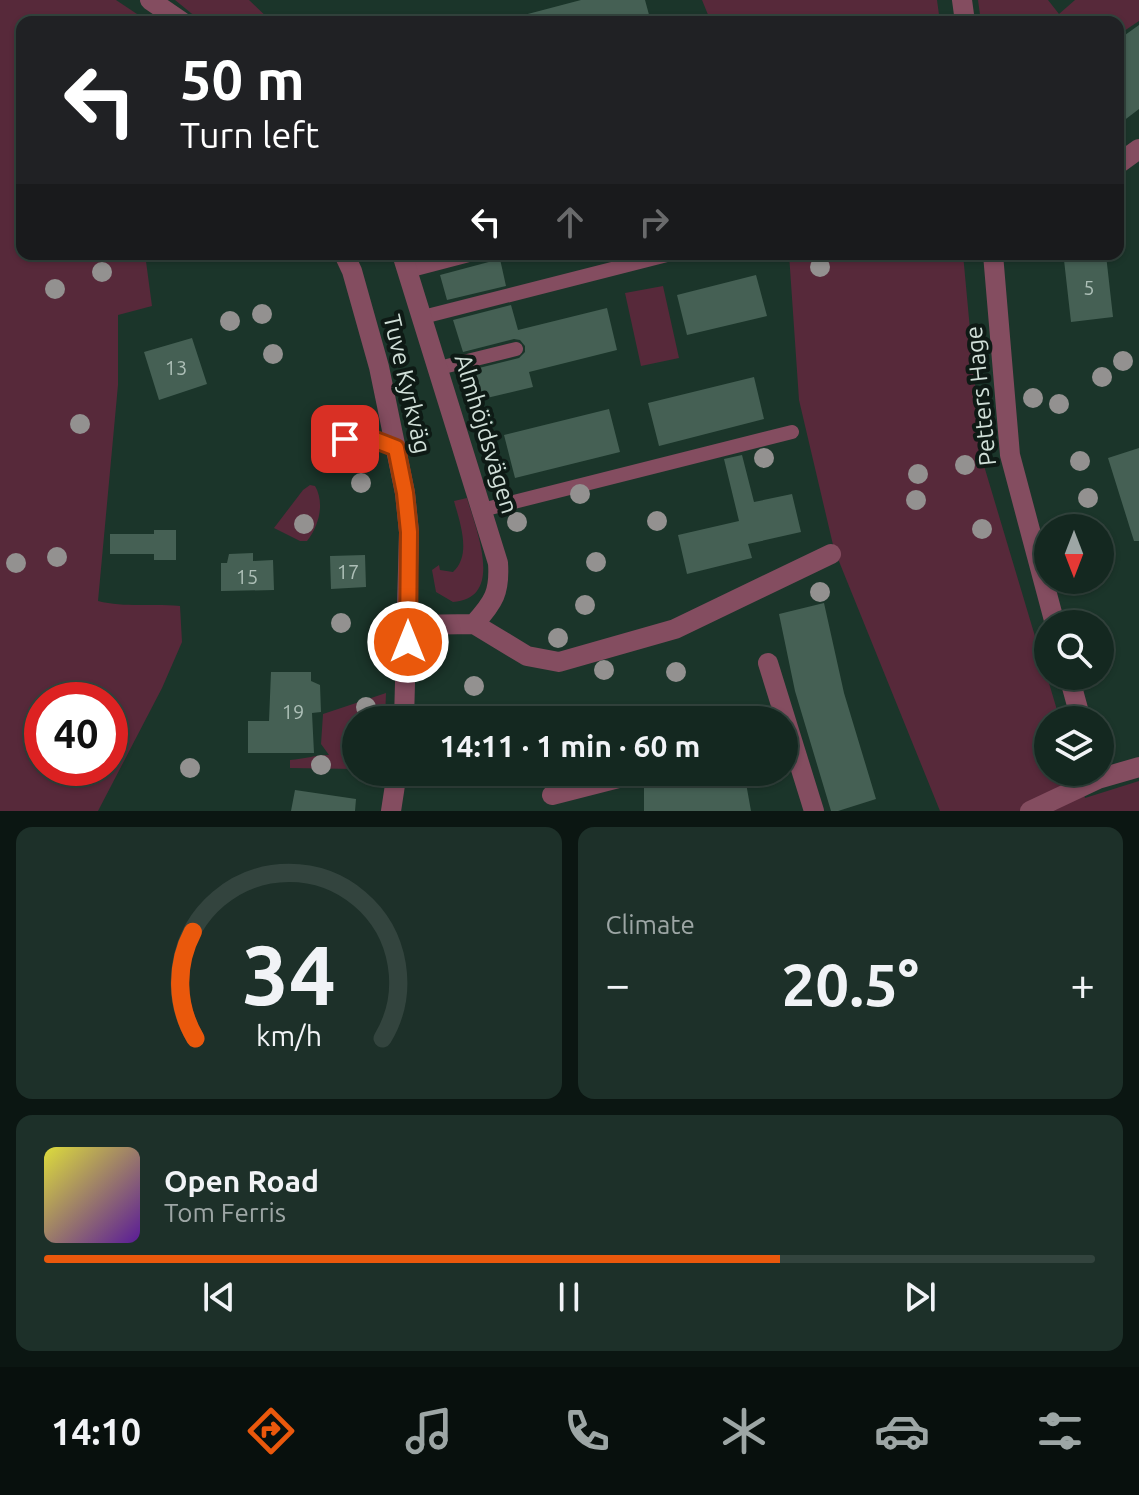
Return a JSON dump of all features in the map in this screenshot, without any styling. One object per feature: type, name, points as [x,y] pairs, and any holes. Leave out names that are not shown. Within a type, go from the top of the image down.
[{"type":"street","points":[[150,0],[173,16]]},
{"type":"street","name":"Tuve Kyrkväg","points":[[347,260],[379,367],[405,493],[409,532],[405,706]]},
{"type":"street","name":"Petters Hage","points":[[994,260],[1010,455],[1051,610]]},
{"type":"street","name":"Almhöjdsvägen","points":[[405,262],[498,563],[499,587],[488,609],[474,624]]},
{"type":"street","points":[[408,625],[474,624],[527,656],[559,662],[675,629],[831,554]]},
{"type":"street","points":[[768,663],[780,706]]},
{"type":"street","points":[[798,765],[814,811]]},
{"type":"street","points":[[1114,772],[1139,767]]},
{"type":"street","points":[[391,811],[395,786]]},
{"type":"street","points":[[552,795],[587,786]]},
{"type":"street","points":[[1030,811],[1078,786]]},
{"type":"lane","points":[[423,317],[647,260]]},
{"type":"lane","points":[[439,368],[516,349]]},
{"type":"lane","points":[[482,510],[792,432]]},
{"type":"lane","points":[[345,439],[373,439],[396,448]]},
{"type":"shaded area","points":[[0,0],[116,0],[140,16],[16,16],[16,260],[146,260],[152,306],[118,315],[118,385],[98,601],[180,606],[182,642],[128,753],[128,682],[24,682],[24,786],[111,786],[98,811],[0,811]]},
{"type":"shaded area","points":[[175,0],[249,0],[266,16],[195,16]]},
{"type":"shaded area","points":[[702,0],[937,0],[939,16],[709,16]]},
{"type":"shaded area","points":[[978,0],[1048,0],[1059,14],[1075,0],[1139,0],[1139,21],[1124,31],[1124,16],[980,16]]},
{"type":"shaded area","points":[[789,260],[964,260],[982,459],[1034,633],[1034,690],[1051,690],[1056,706],[1034,706],[1034,786],[1081,786],[1085,798],[1139,781],[1139,811],[940,811],[834,549],[799,400]]},
{"type":"shaded area","points":[[663,286],[679,358],[641,366],[625,293]]},
{"type":"shaded area","points":[[310,485],[315,486],[318,493],[319,514],[307,541],[300,541],[274,528]]},
{"type":"shaded area","points":[[467,498],[480,543],[483,575],[479,589],[469,598],[453,602],[436,592],[432,570],[439,565],[440,570],[453,572],[459,565],[463,538],[454,501]]},
{"type":"shaded area","points":[[386,693],[386,706],[347,706]]},
{"type":"shaded area","points":[[342,708],[342,769],[290,768],[290,760],[329,755],[321,744],[323,714]]},
{"type":"building","points":[[581,0],[645,0],[649,16],[524,16]]},
{"type":"building","points":[[1139,25],[1139,109],[1124,120],[1124,36]]},
{"type":"building","points":[[500,260],[506,286],[447,300],[440,275]]},
{"type":"building","points":[[1064,260],[1107,260],[1113,317],[1071,322]]},
{"type":"building","points":[[756,275],[767,316],[687,335],[677,295]]},
{"type":"building","points":[[511,305],[518,330],[607,308],[617,350],[529,372],[533,387],[474,401],[467,371],[519,358],[525,352],[525,346],[514,339],[463,352],[453,320]]},
{"type":"building","points":[[192,338],[207,384],[159,400],[144,352]]},
{"type":"building","points":[[754,377],[764,419],[659,446],[648,403]]},
{"type":"building","points":[[609,409],[620,452],[515,478],[504,435]]},
{"type":"building","points":[[1139,448],[1139,541],[1134,541],[1108,458]]},
{"type":"building","points":[[742,455],[754,502],[792,494],[801,532],[748,544],[752,558],[687,574],[678,535],[739,521],[724,459]]},
{"type":"building","points":[[154,530],[176,530],[176,560],[154,560],[154,554],[110,554],[110,534],[154,534]]},
{"type":"building","points":[[253,553],[253,561],[273,560],[274,590],[221,591],[221,563],[227,563],[229,554]]},
{"type":"building","points":[[365,555],[366,587],[331,589],[330,556]]},
{"type":"building","points":[[824,603],[844,693],[876,799],[838,811],[831,811],[795,691],[779,614]]},
{"type":"building","points":[[271,672],[311,672],[311,681],[320,685],[321,712],[312,713],[314,753],[248,753],[248,721],[269,721]]},
{"type":"building","points":[[747,786],[751,811],[644,811],[644,787]]},
{"type":"building","points":[[295,790],[356,799],[355,811],[291,811]]},
{"type":"route","points":[[345,439],[373,439],[396,448],[409,532],[408,642]]}]
